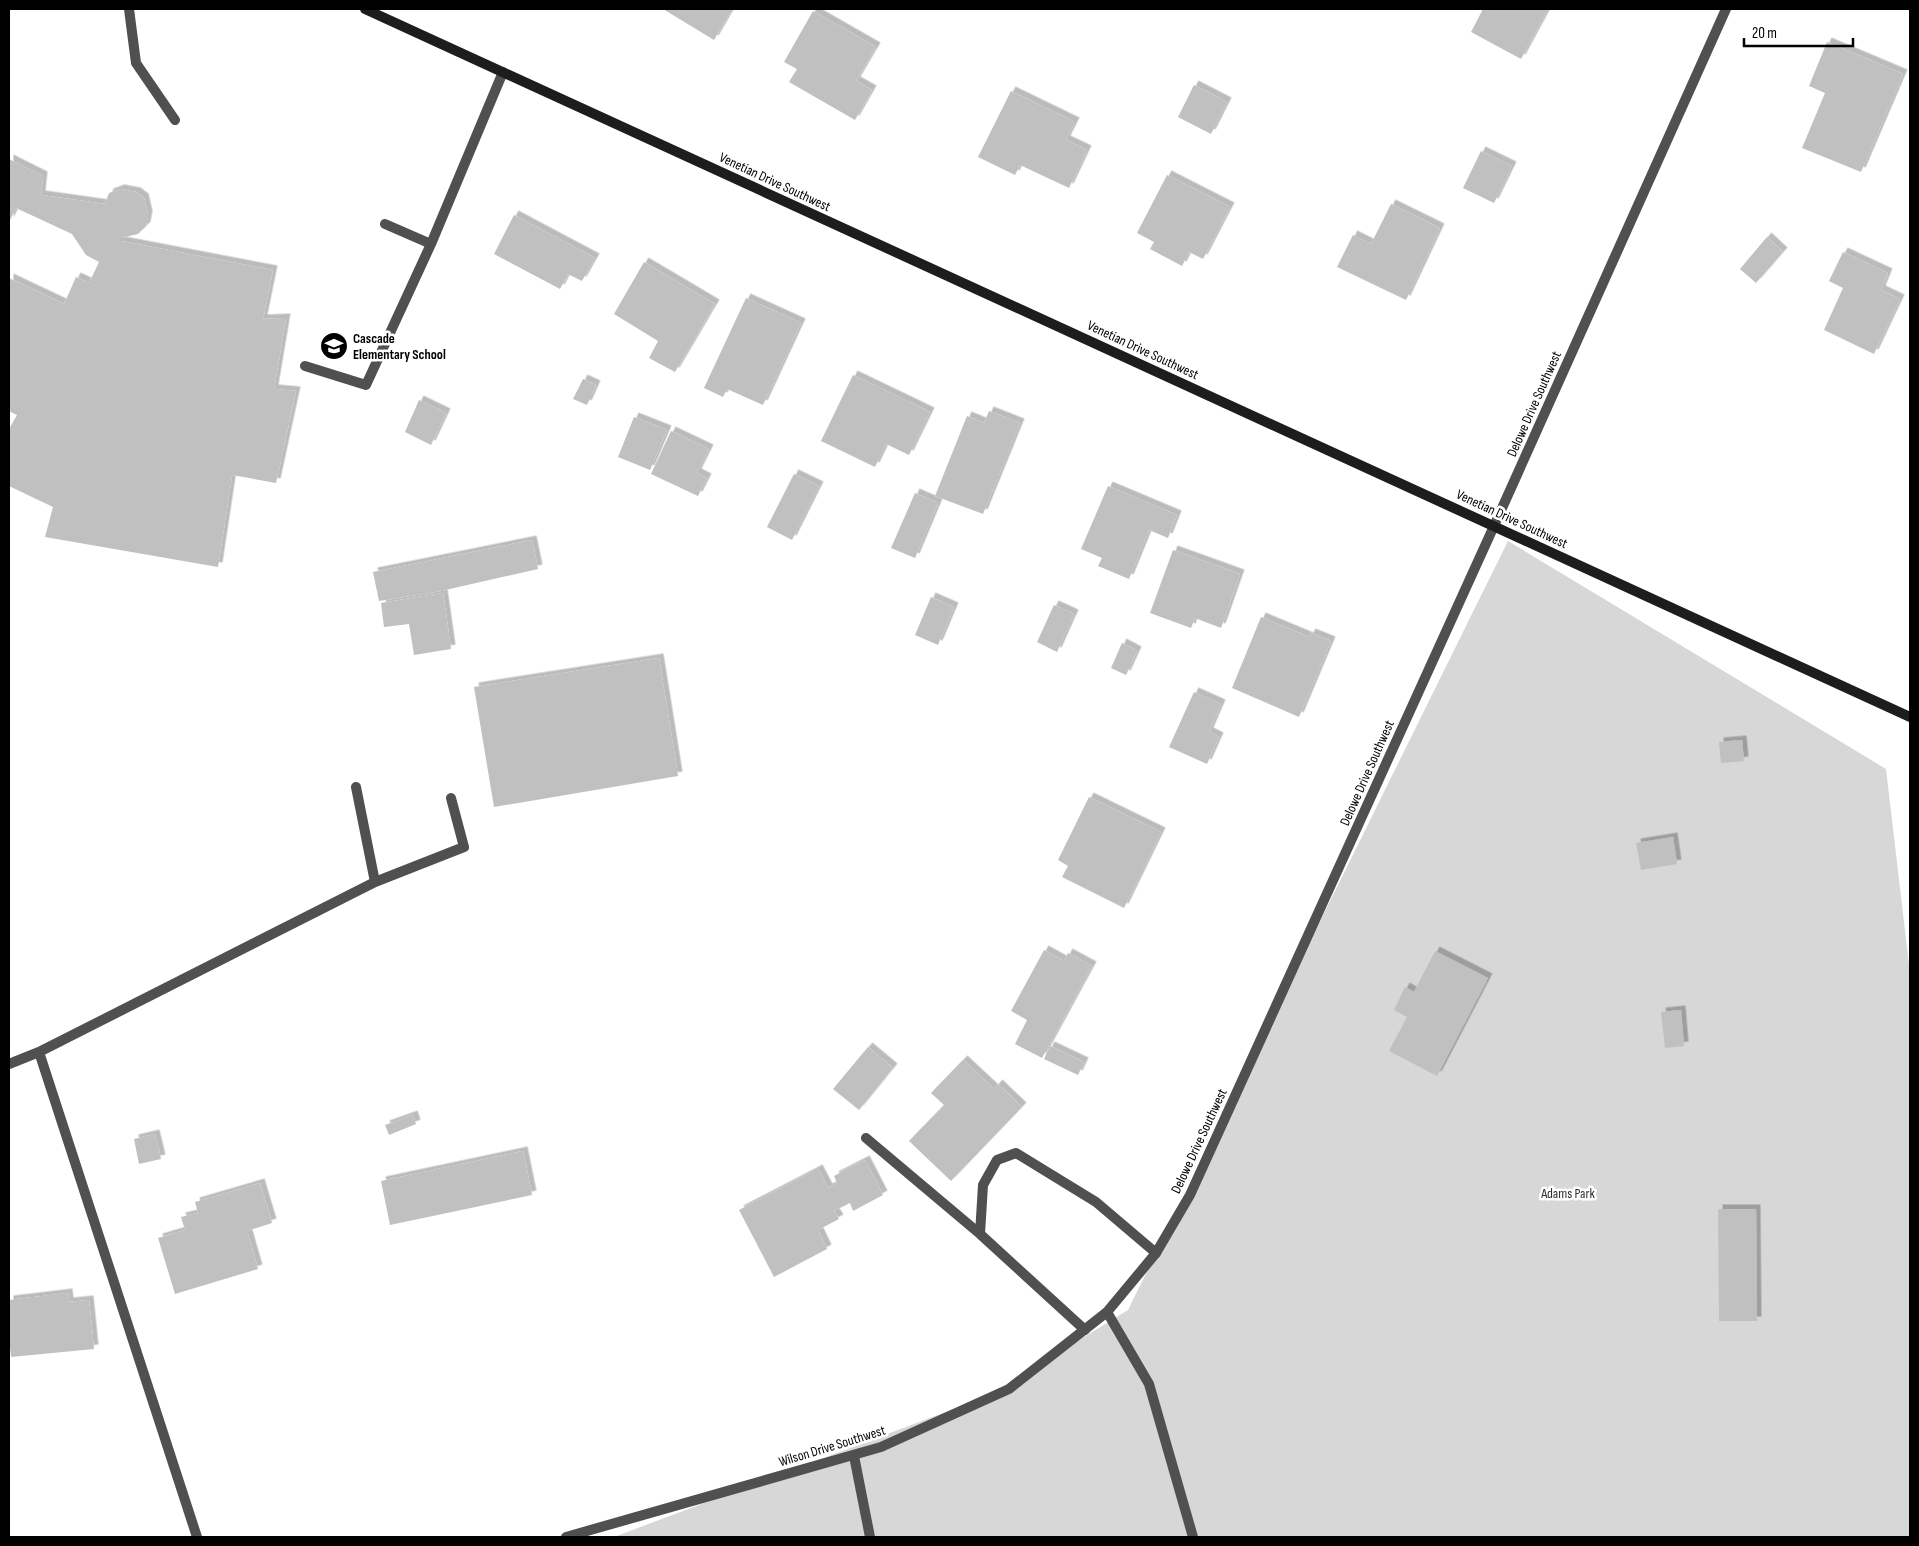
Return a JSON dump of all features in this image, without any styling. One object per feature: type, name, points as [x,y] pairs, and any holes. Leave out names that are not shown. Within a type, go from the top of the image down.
[{"type":"street","points":[[129,9],[136,63],[175,120]]},
{"type":"street","name":"Venetian Drive Southwest","points":[[365,9],[1910,717]]},
{"type":"street","name":"Delowe Drive Southwest","points":[[1107,1312],[1156,1253],[1190,1195],[1494,526],[1726,9]]},
{"type":"street","points":[[305,366],[366,385],[431,244],[503,72]]},
{"type":"street","points":[[385,224],[431,244]]},
{"type":"street","points":[[356,787],[375,882]]},
{"type":"street","points":[[9,1064],[39,1052],[375,882],[464,847],[451,798]]},
{"type":"street","points":[[39,1052],[197,1537]]},
{"type":"street","points":[[866,1138],[980,1234],[1085,1330]]},
{"type":"street","points":[[980,1234],[983,1185],[997,1160],[1016,1153],[1096,1202],[1156,1253]]},
{"type":"street","points":[[1107,1312],[1149,1384],[1193,1537]]},
{"type":"street","name":"Wilson Drive Southwest","points":[[566,1537],[881,1447],[1009,1389],[1107,1312]]},
{"type":"street","points":[[854,1456],[870,1537]]},
{"type":"green space","name":"Adams Park","points":[[1508,541],[1886,769],[1910,973],[1910,1537],[614,1537],[988,1396],[1128,1310]]},
{"type":"building","points":[[663,9],[732,9],[714,40]]},
{"type":"building","points":[[1483,9],[1548,9],[1521,59],[1471,32]]},
{"type":"building","points":[[813,11],[876,47],[856,81],[872,90],[855,120],[789,82],[797,69],[784,62]]},
{"type":"building","points":[[1827,42],[1903,74],[1861,172],[1802,148],[1825,93],[1809,86]]},
{"type":"building","points":[[1194,85],[1227,102],[1211,134],[1178,117]]},
{"type":"building","points":[[1011,91],[1075,122],[1066,140],[1087,150],[1069,188],[1020,165],[1015,175],[978,157]]},
{"type":"building","points":[[1481,151],[1512,166],[1494,203],[1463,188]]},
{"type":"building","points":[[9,159],[43,176],[41,195],[105,204],[109,193],[120,189],[136,192],[144,198],[148,215],[146,226],[138,234],[121,238],[121,241],[273,270],[263,319],[286,318],[274,389],[296,391],[276,483],[232,475],[218,567],[45,537],[53,507],[9,486],[9,429],[17,415],[9,411],[9,278],[64,304],[76,277],[89,283],[99,262],[86,255],[72,234],[16,208],[9,222]]},
{"type":"building","points":[[1167,175],[1230,207],[1203,259],[1189,252],[1182,266],[1150,249],[1154,242],[1137,233]]},
{"type":"building","points":[[1391,204],[1440,228],[1406,300],[1337,267],[1353,235],[1371,244]]},
{"type":"building","points":[[514,215],[595,258],[582,281],[568,274],[560,289],[494,254]]},
{"type":"building","points":[[1767,237],[1783,252],[1756,283],[1740,269]]},
{"type":"building","points":[[1843,252],[1888,273],[1881,290],[1900,299],[1874,354],[1824,330],[1843,288],[1829,281]]},
{"type":"building","points":[[644,262],[715,304],[675,372],[649,358],[658,341],[614,314]]},
{"type":"building","points":[[746,298],[801,323],[763,405],[727,389],[723,397],[704,388]]},
{"type":"building","points":[[853,375],[930,412],[909,455],[886,444],[875,467],[821,441]]},
{"type":"building","points":[[583,379],[596,385],[587,405],[573,399]]},
{"type":"building","points":[[419,400],[446,413],[431,445],[405,432]]},
{"type":"building","points":[[989,411],[1020,423],[983,514],[935,496],[967,416],[984,423]]},
{"type":"building","points":[[634,417],[667,430],[650,470],[618,457]]},
{"type":"building","points":[[671,431],[709,449],[697,473],[707,478],[698,496],[651,474]]},
{"type":"building","points":[[794,474],[819,486],[792,540],[767,527]]},
{"type":"building","points":[[1108,486],[1177,515],[1168,538],[1149,530],[1129,579],[1098,566],[1102,558],[1081,549]]},
{"type":"building","points":[[915,493],[938,503],[915,558],[891,548]]},
{"type":"building","points":[[532,540],[538,569],[441,591],[379,601],[373,572]]},
{"type":"building","points":[[1173,550],[1240,574],[1221,628],[1195,618],[1191,628],[1150,613]]},
{"type":"building","points":[[443,593],[451,649],[414,655],[409,624],[384,627],[381,603]]},
{"type":"building","points":[[931,597],[954,607],[938,645],[915,635]]},
{"type":"building","points":[[1054,605],[1074,614],[1057,652],[1037,642]]},
{"type":"building","points":[[1261,617],[1309,637],[1311,633],[1331,641],[1299,717],[1232,688]]},
{"type":"building","points":[[1122,643],[1137,651],[1126,675],[1111,668]]},
{"type":"building","points":[[659,658],[678,776],[494,807],[474,687]]},
{"type":"building","points":[[1194,692],[1221,704],[1209,732],[1219,737],[1207,764],[1169,747]]},
{"type":"building","points":[[1742,740],[1744,761],[1721,763],[1719,742]]},
{"type":"building","points":[[1089,797],[1161,832],[1124,908],[1062,877],[1068,866],[1058,860]]},
{"type":"building","points":[[1673,837],[1677,864],[1641,870],[1636,843]]},
{"type":"building","points":[[1044,950],[1064,961],[1068,953],[1092,966],[1042,1058],[1015,1044],[1027,1020],[1011,1011]]},
{"type":"building","points":[[1435,951],[1488,978],[1437,1076],[1389,1051],[1407,1017],[1394,1010],[1405,987],[1414,992]]},
{"type":"building","points":[[1681,1010],[1684,1046],[1665,1048],[1661,1012]]},
{"type":"building","points":[[1050,1046],[1084,1062],[1078,1075],[1044,1059]]},
{"type":"building","points":[[868,1047],[893,1068],[859,1110],[833,1089]]},
{"type":"building","points":[[963,1060],[994,1089],[998,1084],[1022,1107],[951,1181],[909,1141],[944,1105],[931,1093]]},
{"type":"building","points":[[413,1115],[416,1124],[389,1135],[385,1125]]},
{"type":"building","points":[[155,1134],[161,1159],[139,1164],[134,1139]]},
{"type":"building","points":[[523,1151],[532,1195],[390,1225],[381,1181]]},
{"type":"building","points":[[865,1160],[883,1195],[853,1211],[850,1203],[834,1211],[839,1219],[818,1230],[827,1249],[774,1277],[739,1210],[818,1169],[828,1188],[837,1183],[834,1176]]},
{"type":"building","points":[[260,1183],[272,1223],[247,1231],[258,1269],[175,1294],[158,1238],[185,1230],[181,1217],[198,1213],[195,1202]]},
{"type":"building","points":[[1718,1209],[1756,1209],[1757,1321],[1719,1321]]},
{"type":"building","points":[[68,1293],[69,1302],[89,1300],[94,1349],[11,1357],[9,1300]]},
{"type":"place","name":"Cascade Elementary School","points":[[334,346]]}]
